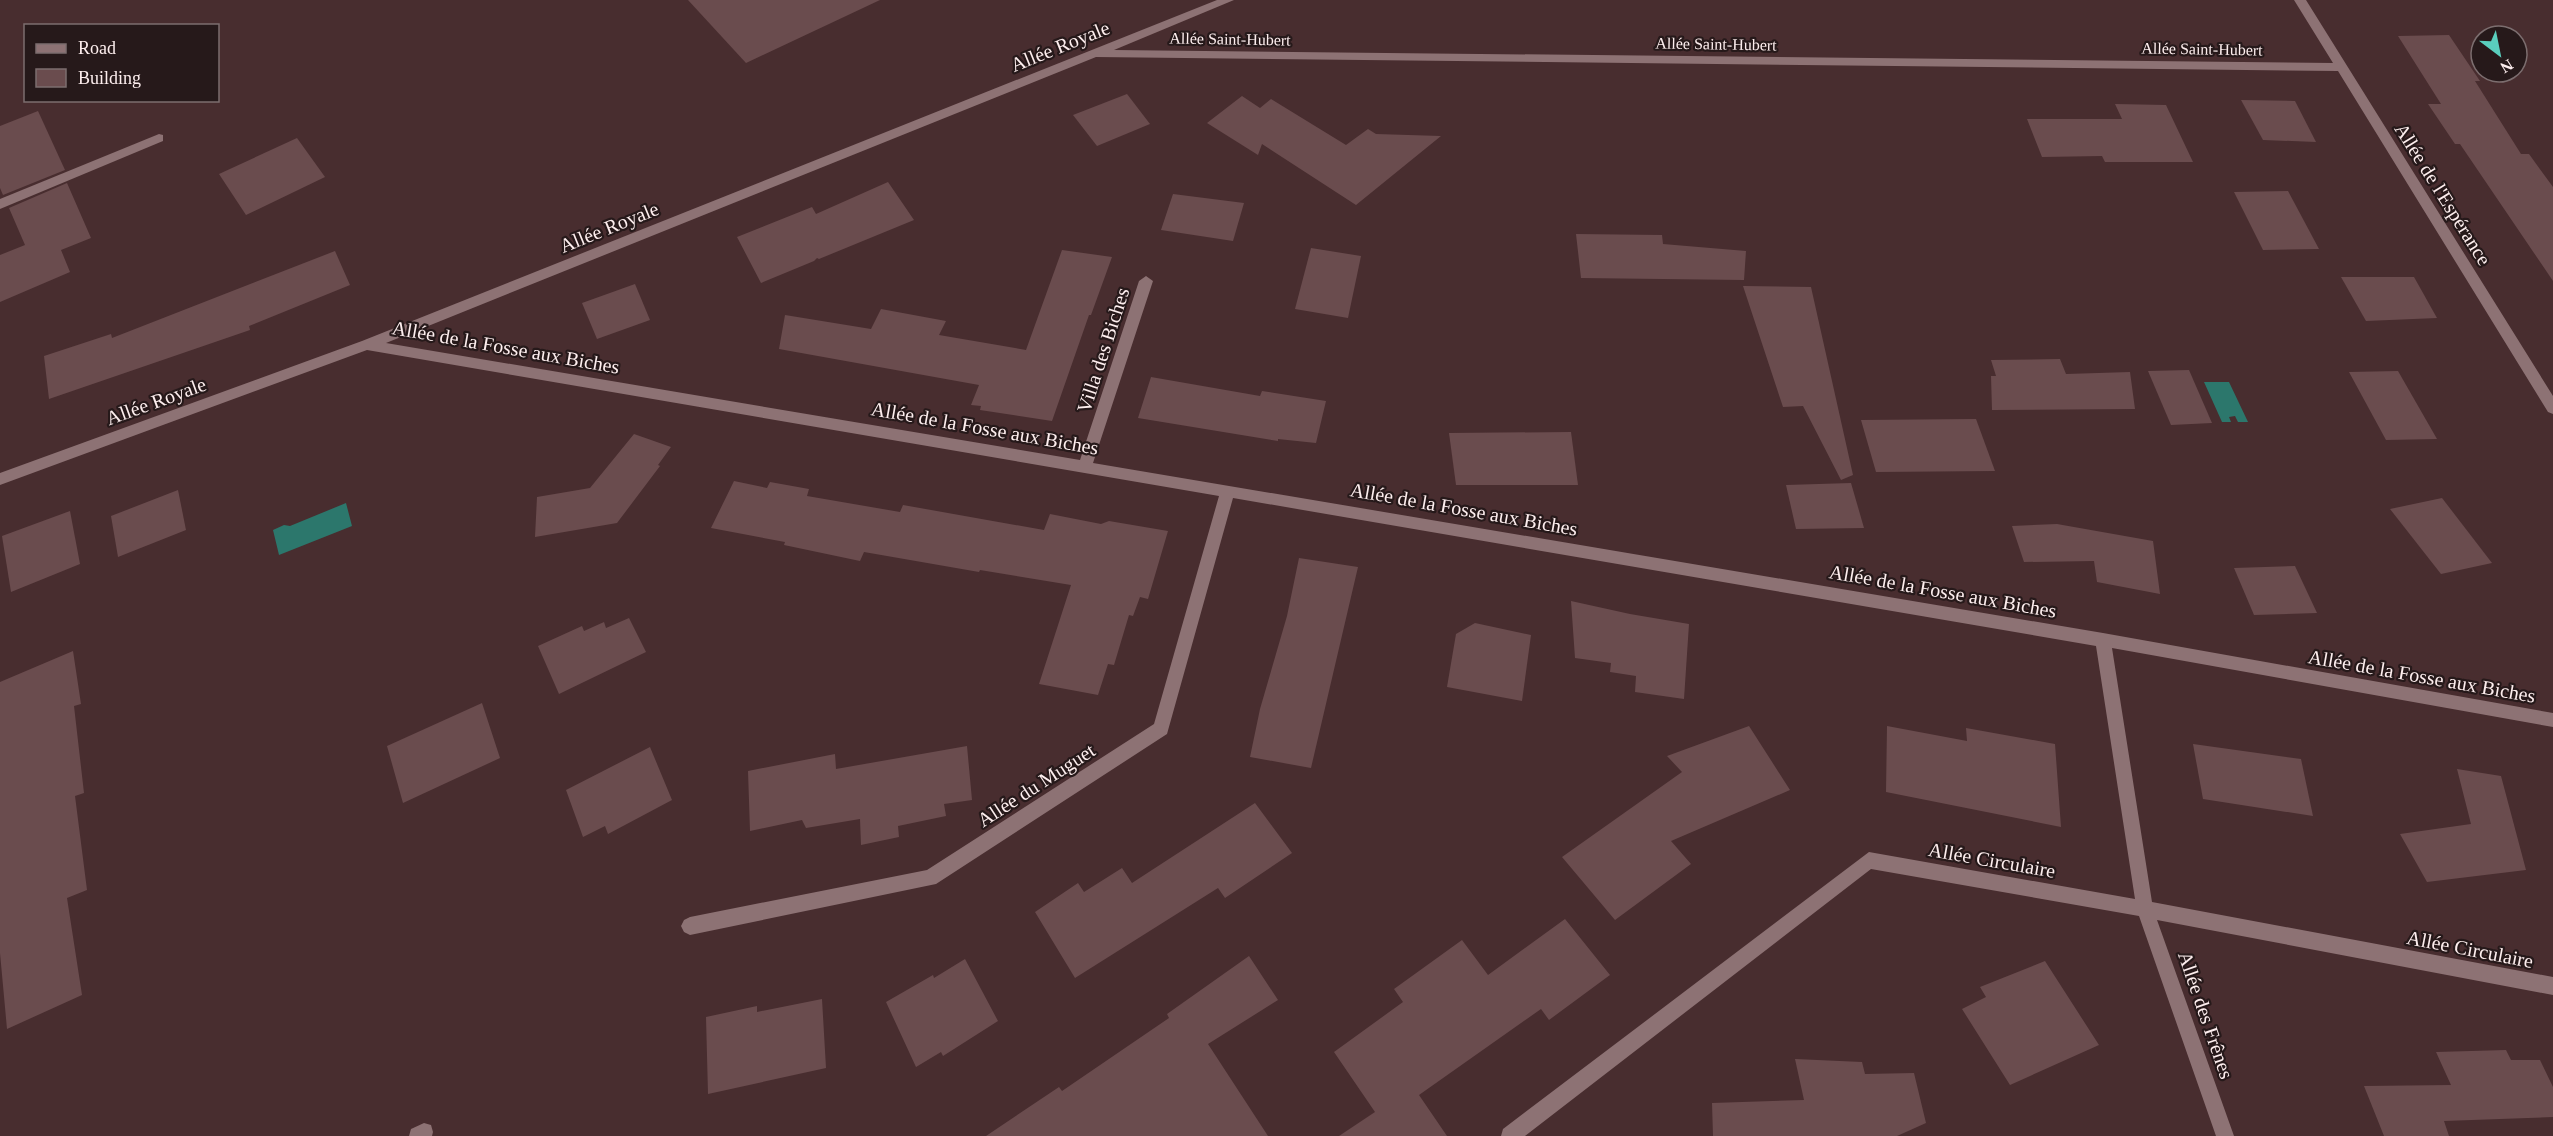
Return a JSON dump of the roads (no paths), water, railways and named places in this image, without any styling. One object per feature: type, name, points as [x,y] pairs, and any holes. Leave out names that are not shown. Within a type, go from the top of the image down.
[{"type":"street","name":"Allée Royale","points":[[0,479],[367,345],[1228,0]]},
{"type":"street","name":"Allée de l'Espérance","points":[[2300,0],[2553,408]]},
{"type":"street","name":"Allée Saint-Hubert","points":[[1090,54],[2341,67]]},
{"type":"street","points":[[0,204],[159,138]]},
{"type":"street","name":"Villa des Biches","points":[[1085,466],[1146,281]]},
{"type":"street","name":"Allée de la Fosse aux Biches","points":[[367,345],[2103,640],[2553,720]]},
{"type":"street","name":"Allée du Muguet","points":[[690,926],[930,878],[1161,729],[1228,490]]},
{"type":"street","name":"Allée des Frênes","points":[[2103,640],[2145,909],[2224,1136]]},
{"type":"street","name":"Allée Circulaire","points":[[1510,1136],[1869,860],[2145,909],[2553,986]]},
{"type":"water","points":[[2204,382],[2229,382],[2248,422],[2238,422],[2235,416],[2229,417],[2231,422],[2222,422]]},
{"type":"water","points":[[346,503],[352,526],[279,555],[273,530],[284,525],[290,526]]}]
